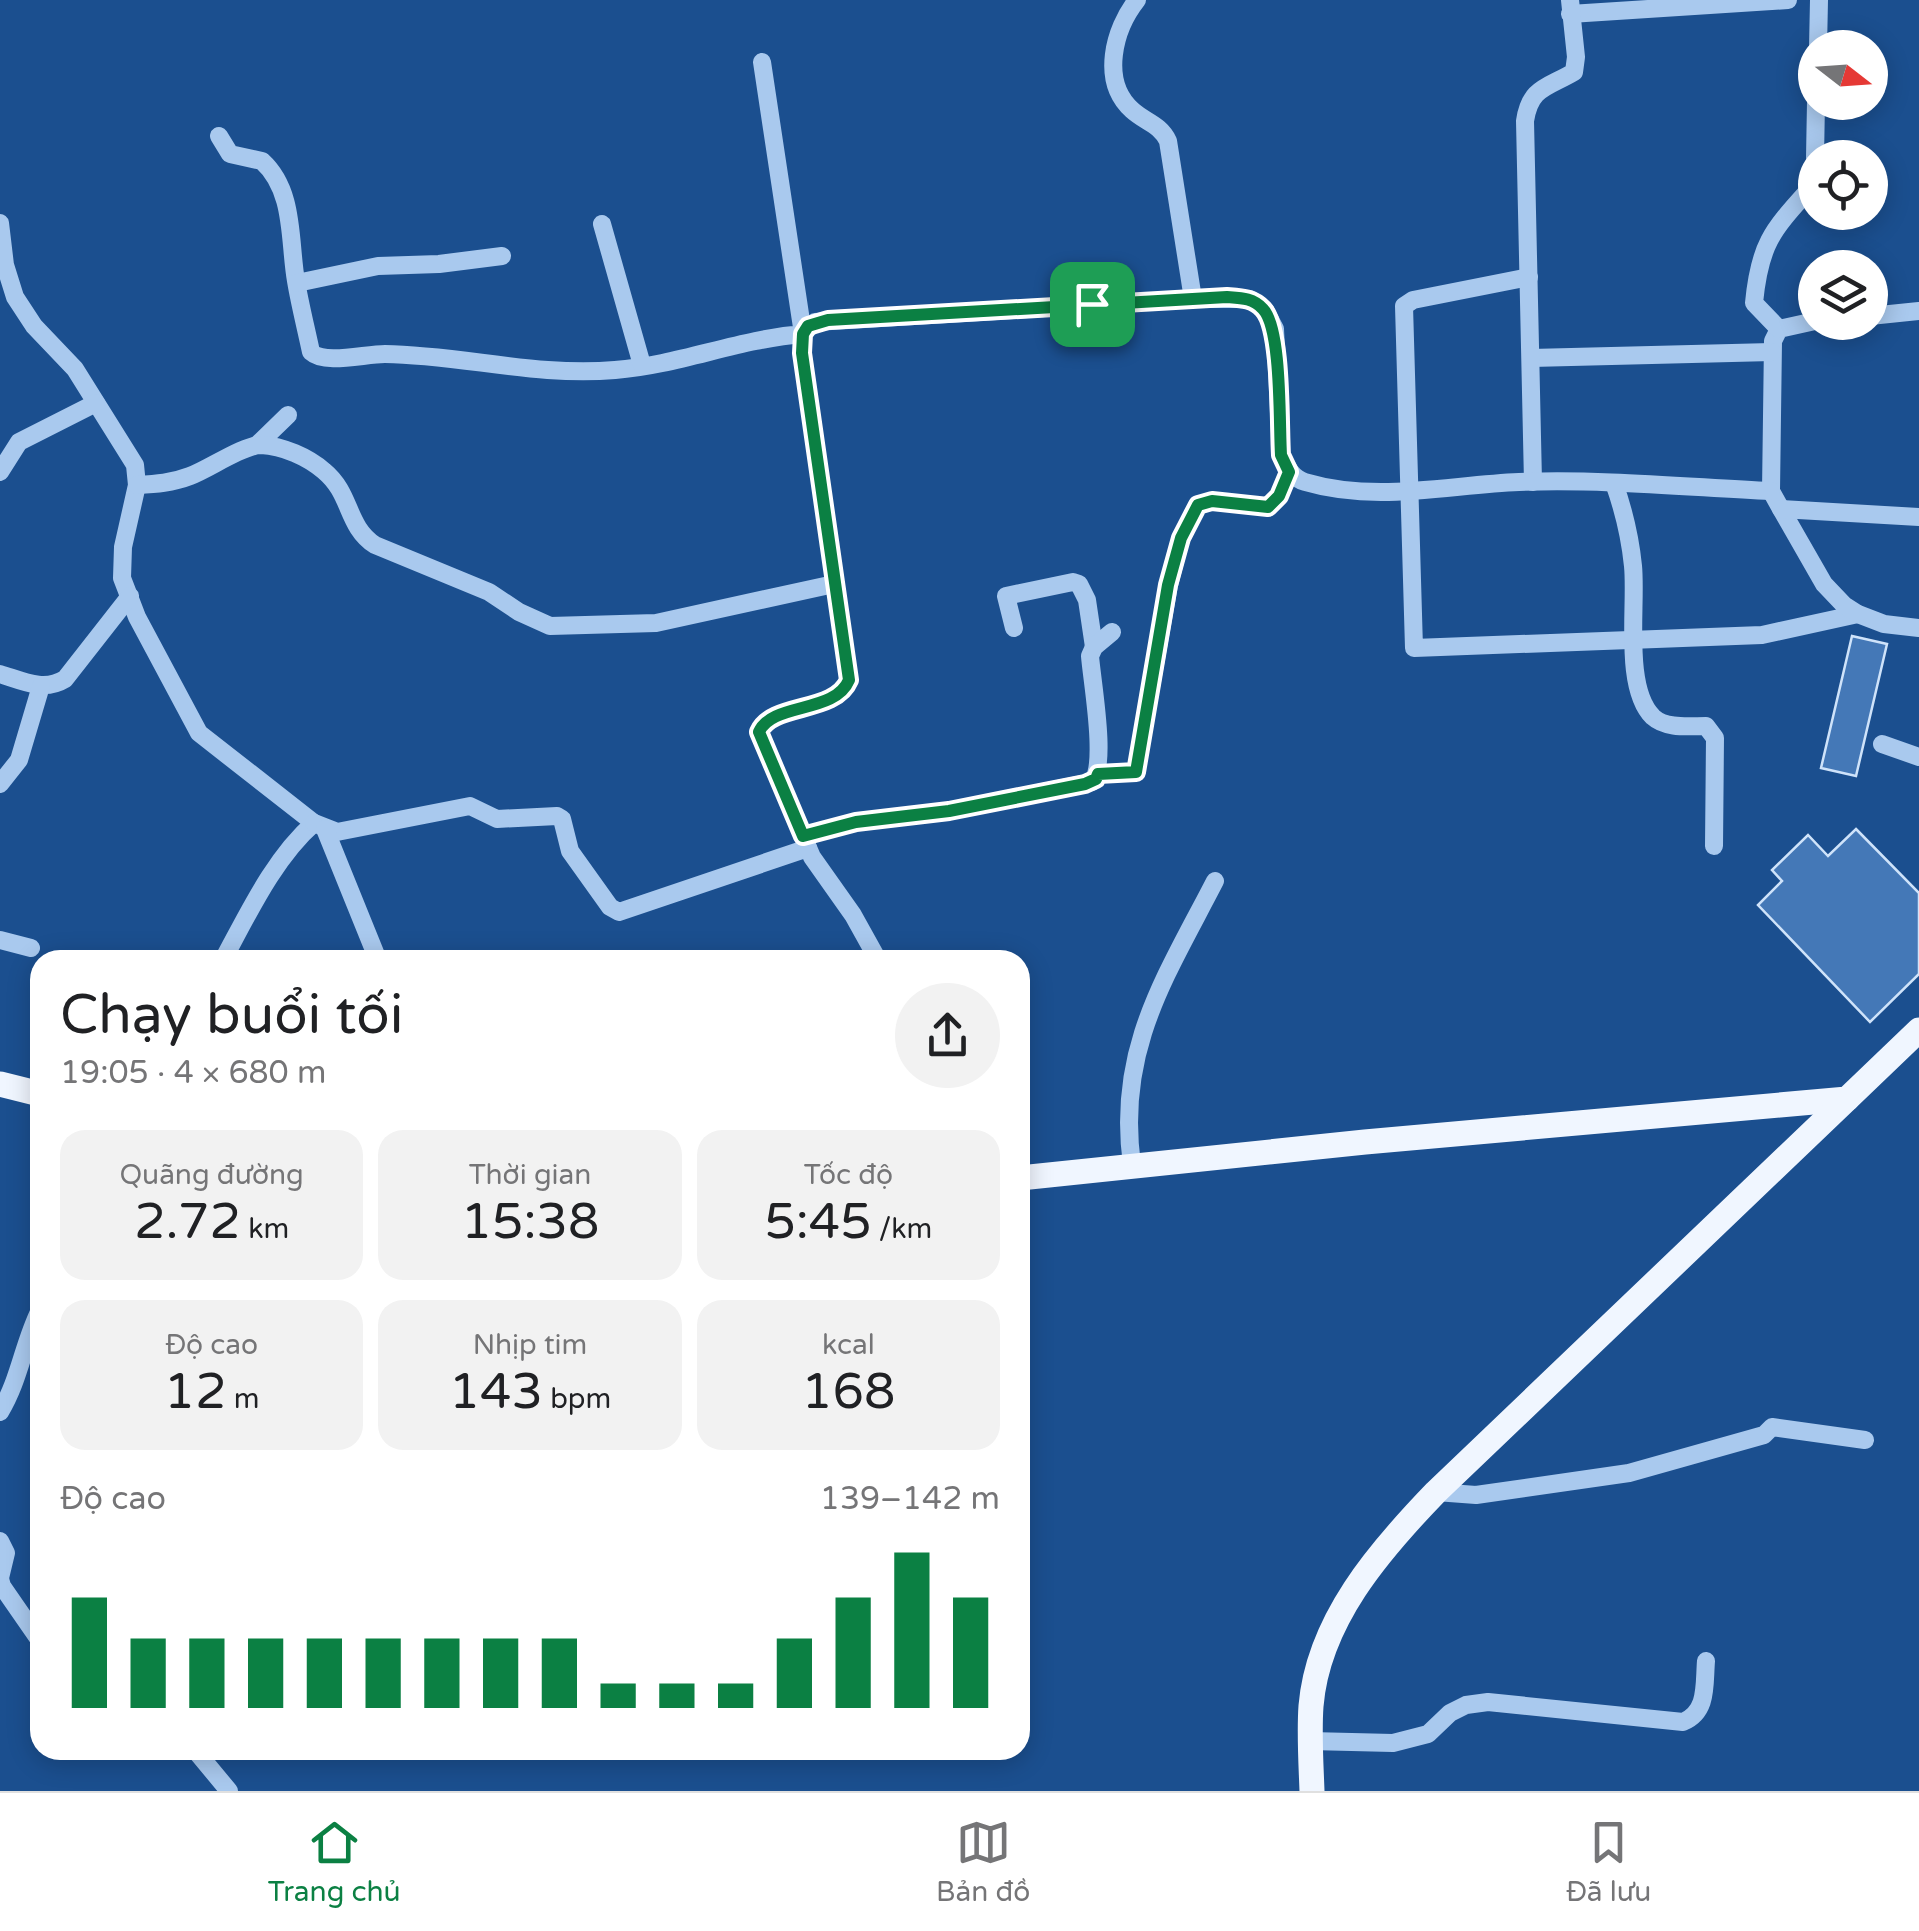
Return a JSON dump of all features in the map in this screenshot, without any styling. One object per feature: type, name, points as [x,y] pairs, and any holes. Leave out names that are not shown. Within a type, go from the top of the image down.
[{"type":"main road","points":[[1312,1791],[1311,1703],[1331,1629],[1348,1597],[1384,1550],[1436,1492],[1919,1030]]},
{"type":"main road","points":[[0,1084],[30,1092]]},
{"type":"main road","points":[[1030,1177],[1847,1099]]},
{"type":"street","points":[[1137,0],[1120,23],[1114,69],[1122,98],[1134,112],[1162,129],[1168,141],[1193,299]]},
{"type":"street","points":[[1534,482],[1525,121],[1528,101],[1537,92],[1574,72],[1570,7],[1788,0]]},
{"type":"street","points":[[1818,30],[1819,0]]},
{"type":"street","points":[[762,62],[803,334],[802,353],[848,686],[839,695],[768,720],[759,732],[805,842],[872,950]]},
{"type":"street","points":[[219,136],[230,154],[262,161],[279,185],[287,208],[296,283],[311,352],[325,360],[349,355],[412,355],[553,371],[616,370],[765,337],[803,334],[815,322],[828,320],[1193,299],[1250,300],[1264,310],[1274,329],[1281,455],[1289,472],[1301,482],[1348,491],[1408,492],[1534,482],[1772,490]]},
{"type":"street","points":[[1779,328],[1754,303],[1758,264],[1775,228],[1798,202]]},
{"type":"street","points":[[0,223],[7,301],[75,369],[136,465],[137,485],[122,578],[199,733],[320,826],[337,832],[470,806],[496,819],[558,816],[562,818],[570,851],[610,908],[620,912],[856,822],[949,811],[1096,779],[1090,656],[1094,647],[1112,632]]},
{"type":"street","points":[[602,224],[642,365]]},
{"type":"street","points":[[296,283],[378,266],[502,256]]},
{"type":"street","points":[[1529,277],[1413,300],[1404,306],[1414,648],[1762,635],[1858,614]]},
{"type":"street","points":[[1888,314],[1919,311]]},
{"type":"street","points":[[1779,328],[1798,325]]},
{"type":"street","points":[[1779,328],[1772,352],[1772,490],[1780,508],[1824,584],[1858,614],[1884,624],[1919,628]]},
{"type":"street","points":[[1531,358],[1772,352]]},
{"type":"street","points":[[0,472],[19,442],[96,404]]},
{"type":"street","points":[[137,485],[167,484],[191,476],[257,445],[288,415]]},
{"type":"street","points":[[257,445],[298,454],[332,477],[343,492],[356,529],[375,545],[490,592],[519,612],[550,626],[656,623],[834,584]]},
{"type":"street","points":[[1098,774],[1136,772],[1168,585],[1181,538],[1198,505],[1212,501],[1268,507],[1279,496],[1289,472]]},
{"type":"street","points":[[1614,483],[1628,520],[1636,607],[1634,667],[1644,703],[1654,719],[1673,726],[1706,726],[1715,738],[1714,846]]},
{"type":"street","points":[[1780,508],[1919,518]]},
{"type":"street","points":[[1014,628],[1006,596],[1072,582],[1079,584],[1087,600],[1094,647]]},
{"type":"street","points":[[0,674],[54,686],[65,679],[130,596]]},
{"type":"street","points":[[0,784],[19,760],[41,686]]},
{"type":"street","points":[[1882,744],[1919,757]]},
{"type":"street","points":[[229,950],[297,840],[320,826]]},
{"type":"street","points":[[320,826],[374,950]]},
{"type":"street","points":[[1132,1166],[1132,1092],[1147,1013],[1215,881]]},
{"type":"street","points":[[0,940],[32,948]]},
{"type":"street","points":[[0,1412],[19,1377],[30,1336]]},
{"type":"street","points":[[1436,1492],[1476,1495],[1629,1473],[1764,1435],[1772,1427],[1865,1440]]},
{"type":"street","points":[[0,1541],[6,1554],[2,1586],[30,1627]]},
{"type":"street","points":[[1310,1741],[1393,1742],[1428,1734],[1450,1713],[1466,1705],[1488,1702],[1684,1722],[1696,1717],[1701,1709],[1706,1662]]},
{"type":"street","points":[[203,1760],[229,1791]]},
{"type":"building","points":[[1852,636],[1887,644],[1856,776],[1821,768]]},
{"type":"building","points":[[1856,829],[1919,893],[1919,974],[1870,1022],[1758,905],[1782,881],[1772,870],[1808,835],[1828,856]]},
{"type":"route","points":[[1227,297],[1250,300],[1264,310],[1274,329],[1281,455],[1289,472],[1279,496],[1268,507],[1212,501],[1198,505],[1181,538],[1168,585],[1136,772],[1098,774],[1085,784],[949,811],[856,822],[803,836],[759,732],[768,720],[839,695],[849,680],[802,353],[803,334],[815,322],[828,320],[1092,304],[1227,297]]}]
